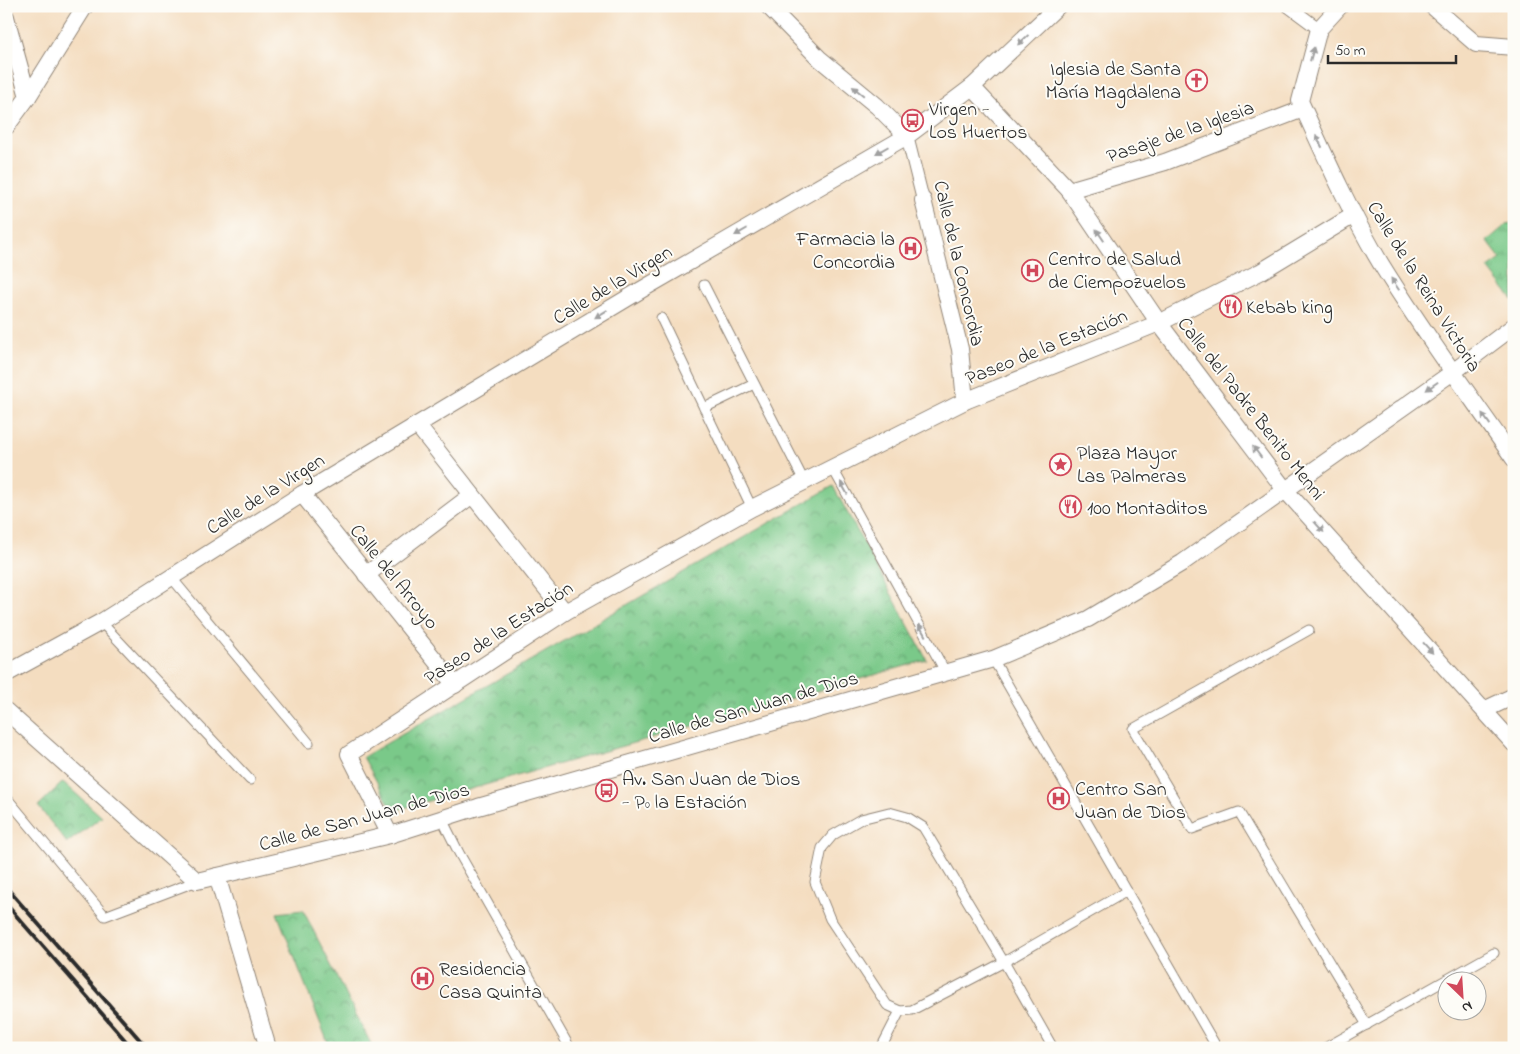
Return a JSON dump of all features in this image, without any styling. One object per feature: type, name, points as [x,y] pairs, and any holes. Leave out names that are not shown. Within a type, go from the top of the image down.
[{"type":"street","points":[[6,127],[28,97],[85,6]]},
{"type":"street","points":[[768,6],[820,59],[877,106],[907,136]]},
{"type":"street","name":"Calle de la Virgen","points":[[6,674],[101,622],[302,494],[416,425],[649,286],[907,136],[972,87],[1058,6]]},
{"type":"street","points":[[1288,6],[1319,28]]},
{"type":"street","points":[[1301,105],[1319,28],[1340,6]]},
{"type":"street","points":[[1432,6],[1476,44],[1514,47]]},
{"type":"street","points":[[6,17],[28,97]]},
{"type":"street","name":"Calle del Padre Benito Menni","points":[[972,87],[1069,190],[1159,323],[1286,491],[1514,744]]},
{"type":"street","name":"Pasaje de la Iglesia","points":[[1069,190],[1165,162],[1301,105]]},
{"type":"street","name":"Calle de la Reina Victoria","points":[[1301,105],[1354,215],[1381,264],[1514,459]]},
{"type":"street","name":"Calle de la Concordia","points":[[907,136],[960,349],[966,401]]},
{"type":"street","name":"Paseo de la Estación","points":[[390,836],[349,754],[565,612],[804,481],[966,401],[1159,323],[1260,272],[1354,215]]},
{"type":"street","name":"Calle de San Juan de Dios","points":[[196,881],[390,836],[442,819],[993,660],[1088,620],[1182,563],[1453,372],[1514,326]]},
{"type":"street","points":[[416,425],[565,612]]},
{"type":"street","name":"Calle del Arroyo","points":[[302,494],[455,685]]},
{"type":"street","points":[[366,575],[472,495]]},
{"type":"street","points":[[1484,710],[1514,696]]},
{"type":"street","points":[[6,711],[196,881]]},
{"type":"street","points":[[217,876],[268,1048]]},
{"type":"lane","points":[[704,285],[804,481]]},
{"type":"lane","points":[[660,318],[752,508]]},
{"type":"lane","points":[[704,408],[754,384]]},
{"type":"lane","points":[[832,467],[946,673]]},
{"type":"lane","points":[[171,577],[309,743]]},
{"type":"lane","points":[[101,622],[250,780]]},
{"type":"lane","points":[[1309,630],[1132,729],[1192,829],[1239,812],[1367,1025]]},
{"type":"lane","points":[[993,660],[1217,1048]]},
{"type":"lane","name":"Calle de San Juan de Dios","points":[[6,797],[105,916],[196,881]]},
{"type":"lane","points":[[1053,1048],[1004,962],[923,827],[906,817],[889,812],[861,819],[834,835],[822,848],[815,882],[830,919],[887,1005],[900,1011],[912,1010],[1004,962],[1127,891]]},
{"type":"lane","points":[[442,819],[459,853],[570,1048]]},
{"type":"lane","points":[[1326,1048],[1494,953]]},
{"type":"lane","points":[[882,1048],[900,1011]]},
{"type":"green space","points":[[1514,221],[1514,301],[1488,268],[1501,259],[1487,241],[1508,223]]},
{"type":"green space","points":[[833,486],[927,660],[393,811],[363,757]]},
{"type":"green space","points":[[63,782],[102,817],[67,843],[38,806]]},
{"type":"green space","points":[[303,910],[373,1048],[330,1048],[277,913]]},
{"type":"railway","points":[[6,887],[147,1048]]},
{"type":"railway","points":[[6,904],[132,1048]]},
{"type":"place","name":"Iglesia de Santa María Magdalena","points":[[1197,80]]},
{"type":"place","name":"Virgen - Los Huertos","points":[[913,120]]},
{"type":"place","name":"Farmacia la Concordia","points":[[911,249]]},
{"type":"place","name":"Centro de Salud de Ciempozuelos","points":[[1032,270]]},
{"type":"place","name":"Kebab king","points":[[1230,306]]},
{"type":"place","name":"Plaza Mayor Las Palmeras","points":[[1061,464]]},
{"type":"place","name":"100 Montaditos","points":[[1071,507]]},
{"type":"place","name":"Av. San Juan de Dios - Pº la Estación","points":[[606,790]]},
{"type":"place","name":"Centro San Juan de Dios","points":[[1059,799]]},
{"type":"place","name":"Residencia Casa Quinta","points":[[423,979]]}]
